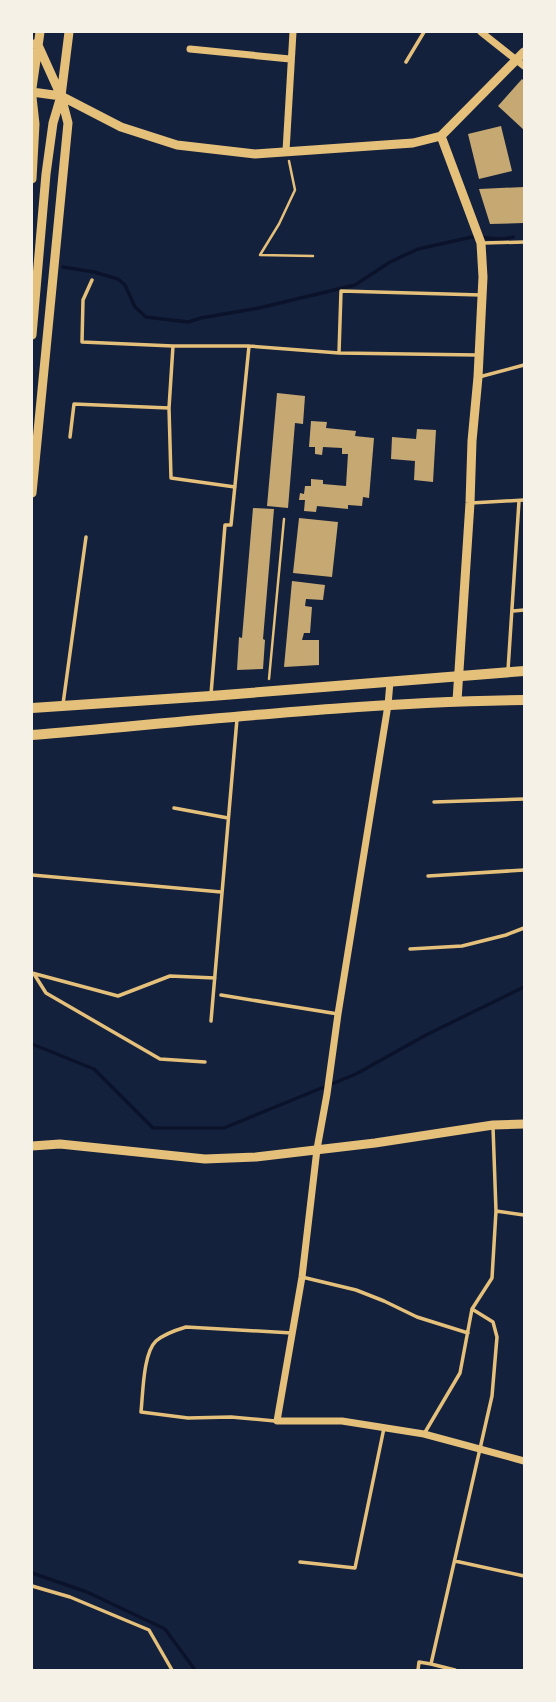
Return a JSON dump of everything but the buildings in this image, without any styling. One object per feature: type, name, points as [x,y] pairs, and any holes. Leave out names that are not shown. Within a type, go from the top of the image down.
[{"type":"main road","points":[[32,708],[524,671]]},
{"type":"main road","points":[[32,735],[388,705],[524,700]]},
{"type":"street","points":[[32,179],[35,124],[32,92],[35,44],[40,32]]},
{"type":"street","points":[[32,335],[52,123],[61,96],[69,32]]},
{"type":"street","points":[[286,151],[293,32]]},
{"type":"street","points":[[32,92],[61,96],[121,127],[177,145],[255,154],[413,143],[441,136],[522,59],[481,32]]},
{"type":"street","points":[[32,493],[68,123],[61,96],[35,44]]},
{"type":"street","points":[[190,49],[290,59]]},
{"type":"street","points":[[441,136],[481,243],[483,295],[457,701]]},
{"type":"street","points":[[390,682],[317,1149],[302,1277],[277,1421],[342,1421],[424,1434],[524,1461]]},
{"type":"street","points":[[32,1146],[60,1144],[205,1159],[256,1157],[493,1125],[524,1124]]},
{"type":"lane","points":[[406,62],[424,32]]},
{"type":"lane","points":[[481,243],[524,242]]},
{"type":"lane","points":[[92,280],[83,300],[82,342],[479,355]]},
{"type":"lane","points":[[339,352],[341,291],[483,295]]},
{"type":"lane","points":[[173,346],[169,408],[171,478],[235,487]]},
{"type":"lane","points":[[211,696],[225,525],[231,525],[249,346]]},
{"type":"lane","points":[[478,377],[524,365]]},
{"type":"lane","points":[[70,437],[74,404],[169,408]]},
{"type":"lane","points":[[470,503],[522,501],[508,672]]},
{"type":"lane","points":[[62,706],[86,537]]},
{"type":"lane","points":[[512,611],[524,610]]},
{"type":"lane","points":[[211,1021],[237,717]]},
{"type":"lane","points":[[434,802],[524,799]]},
{"type":"lane","points":[[174,808],[228,818]]},
{"type":"lane","points":[[428,876],[524,870]]},
{"type":"lane","points":[[32,875],[222,892]]},
{"type":"lane","points":[[410,949],[462,946],[524,928]]},
{"type":"lane","points":[[33,973],[118,996],[170,976],[215,978]]},
{"type":"lane","points":[[33,973],[46,993],[160,1059],[205,1062]]},
{"type":"lane","points":[[221,995],[338,1014]]},
{"type":"lane","points":[[424,1434],[460,1373],[472,1309],[492,1278],[496,1211],[493,1125]]},
{"type":"lane","points":[[496,1211],[524,1215]]},
{"type":"lane","points":[[302,1277],[356,1290],[417,1317],[468,1333]]},
{"type":"lane","points":[[431,1664],[492,1396],[497,1337],[493,1322],[472,1309]]},
{"type":"lane","points":[[277,1421],[231,1417],[188,1418],[141,1412],[148,1355],[154,1342],[186,1326],[292,1333]]},
{"type":"lane","points":[[300,1562],[355,1568],[384,1428]]},
{"type":"lane","points":[[454,1561],[524,1576]]},
{"type":"lane","points":[[32,1586],[70,1597],[149,1630],[172,1671]]},
{"type":"lane","points":[[418,1671],[419,1662],[456,1671]]},
{"type":"path","points":[[286,151],[295,190],[260,255],[313,256]]},
{"type":"path","points":[[268,691],[284,519]]},
{"type":"waterway","points":[[63,267],[118,279],[125,285],[135,307],[146,317],[188,322],[355,285],[390,262],[418,249],[472,237],[513,237]]},
{"type":"waterway","points":[[32,1044],[94,1069],[153,1128],[224,1128],[356,1074],[426,1035],[524,987]]},
{"type":"waterway","points":[[32,1573],[87,1592],[165,1629],[195,1670]]}]
